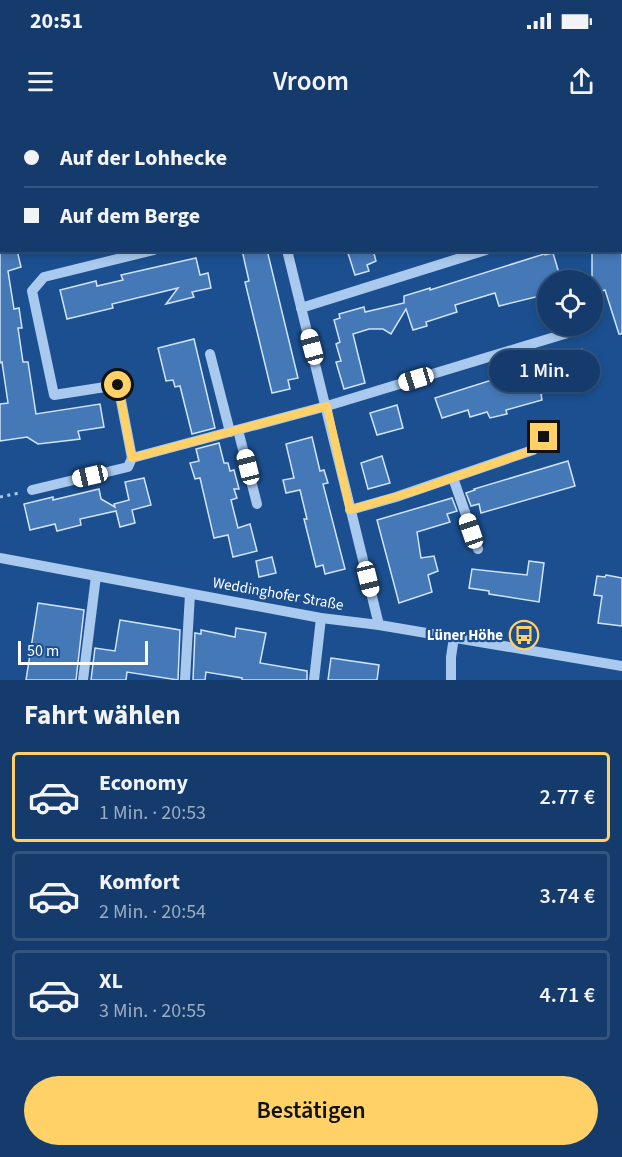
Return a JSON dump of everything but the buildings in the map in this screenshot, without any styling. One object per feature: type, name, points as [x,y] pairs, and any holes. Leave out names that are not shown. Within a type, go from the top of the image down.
[{"type":"street","points":[[32,490],[128,467],[132,458],[118,385],[54,395],[32,291],[44,277],[146,252]]},
{"type":"street","points":[[287,252],[379,625]]},
{"type":"street","points":[[301,308],[480,252]]},
{"type":"street","points":[[132,458],[327,406],[558,336]]},
{"type":"street","points":[[210,354],[257,504]]},
{"type":"street","points":[[350,510],[533,450],[544,437]]},
{"type":"street","points":[[453,478],[478,549]]},
{"type":"street","name":"Weddinghofer Straße","points":[[0,558],[321,618],[379,625],[622,666]]},
{"type":"street","points":[[83,680],[96,576]]},
{"type":"street","points":[[185,680],[190,594]]},
{"type":"street","points":[[315,680],[321,618]]},
{"type":"street","points":[[452,680],[451,657],[454,637]]},
{"type":"path","points":[[0,497],[32,490]]},
{"type":"place","name":"Lüner Höhe","points":[[524,635]]},
{"type":"route","points":[[118,385],[132,458],[327,406],[350,510],[415,491],[533,450],[544,437]]}]
